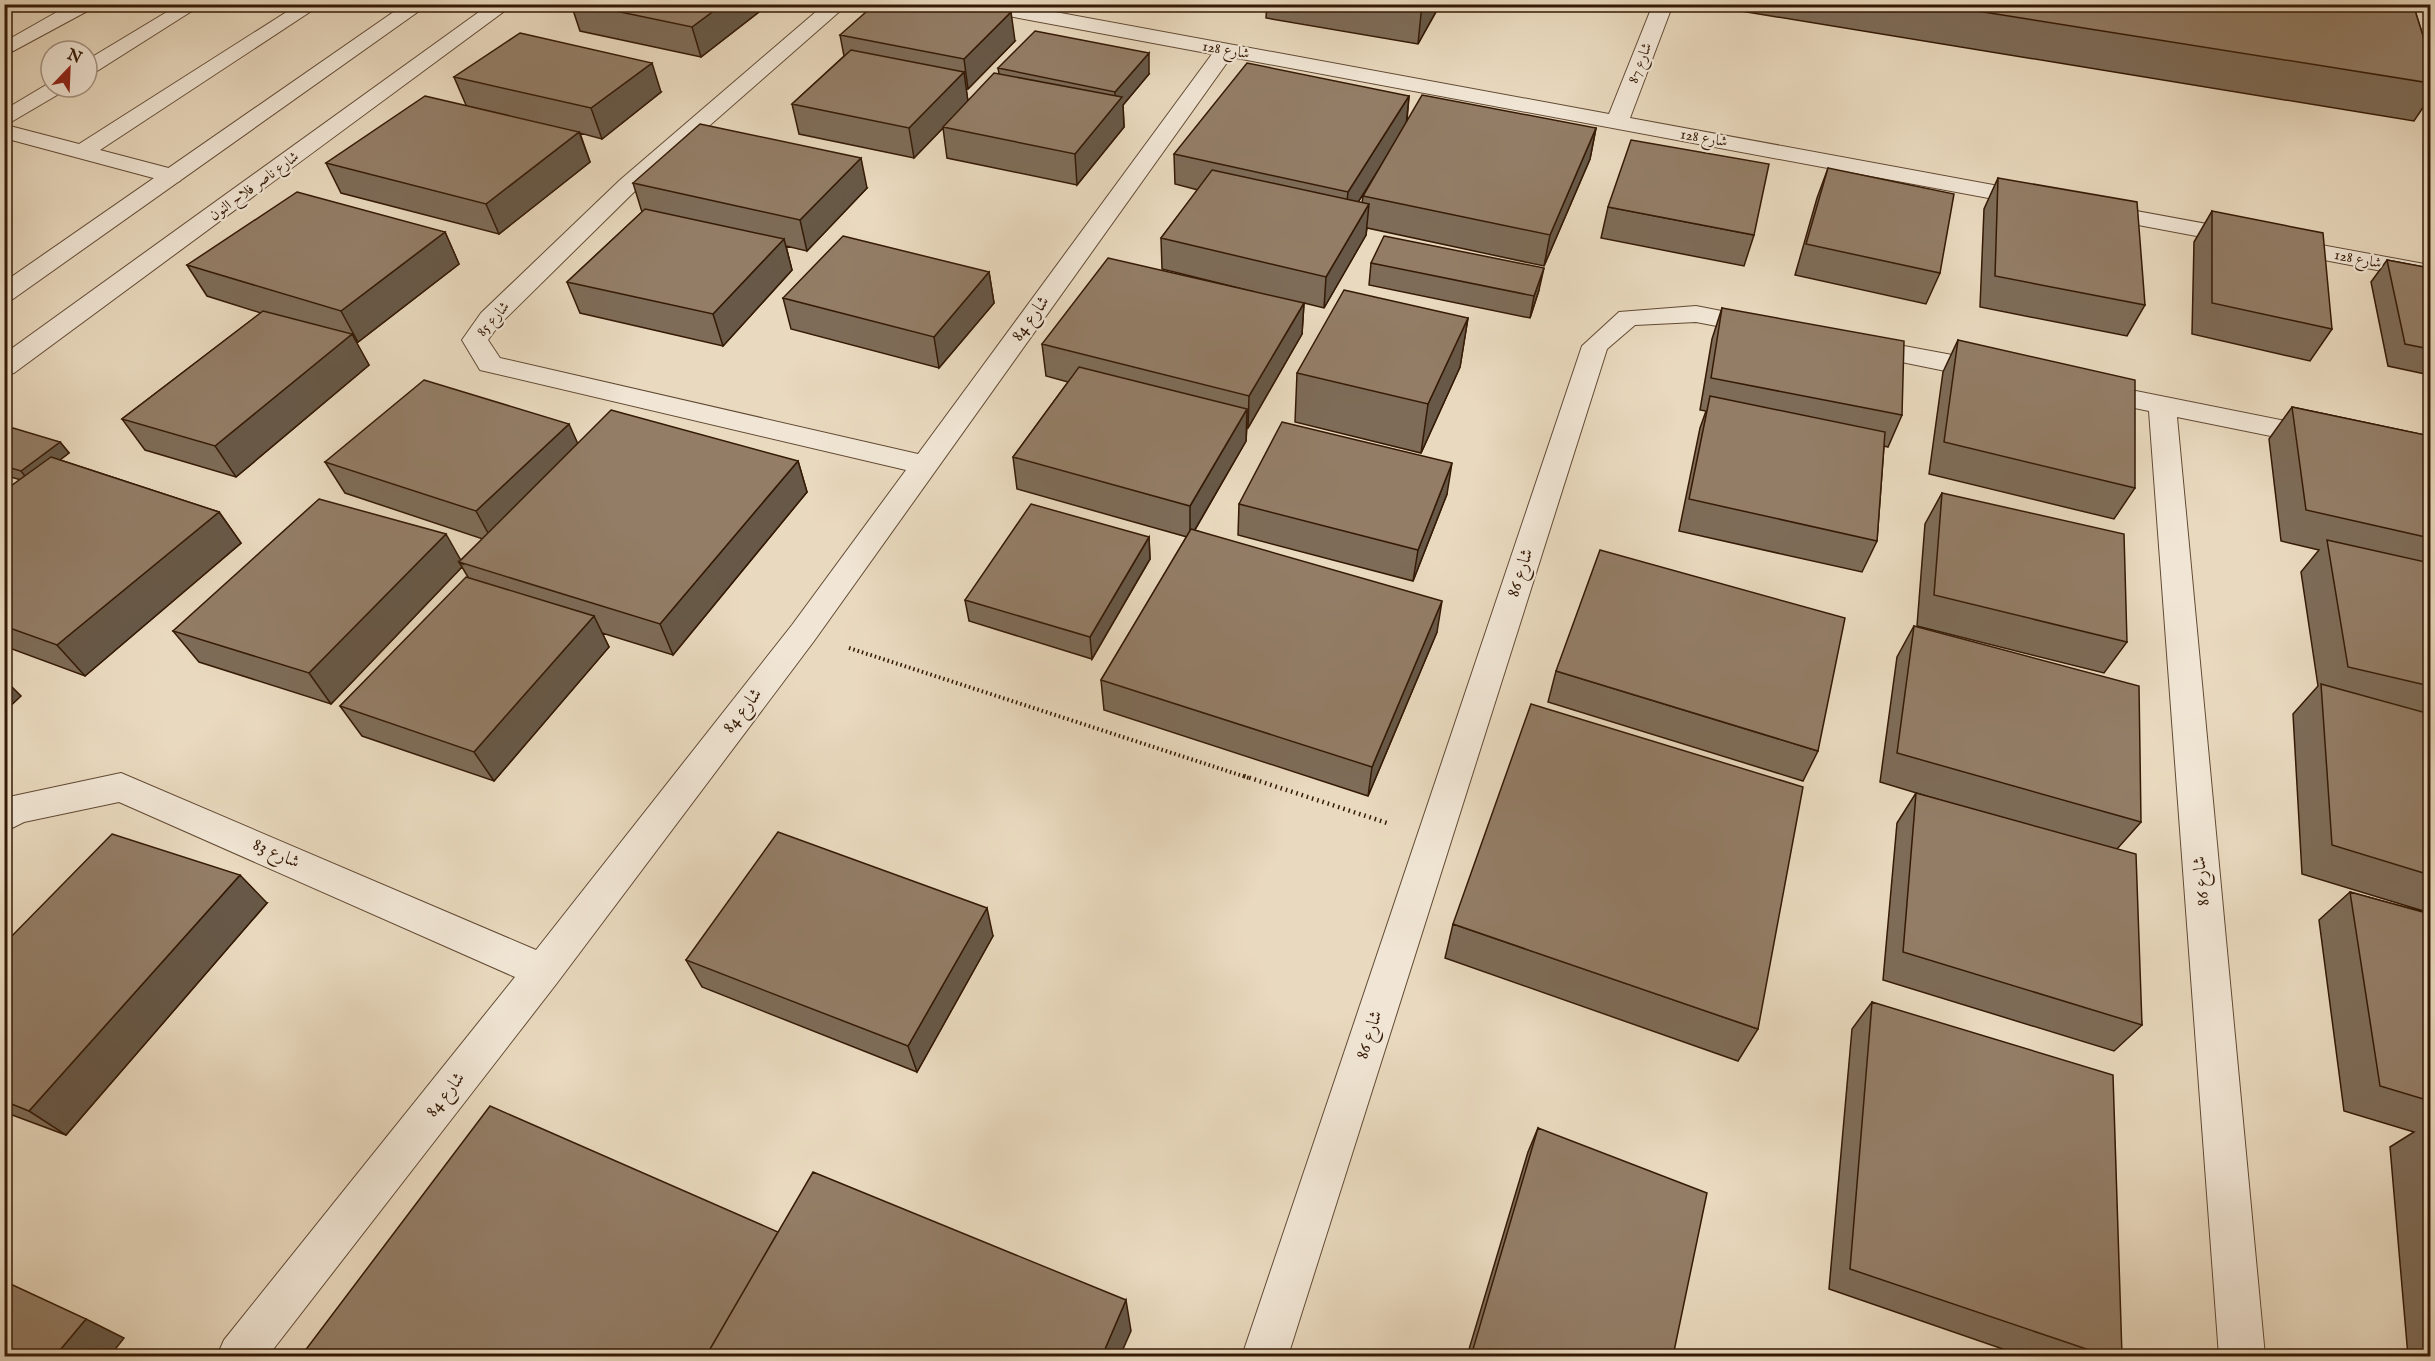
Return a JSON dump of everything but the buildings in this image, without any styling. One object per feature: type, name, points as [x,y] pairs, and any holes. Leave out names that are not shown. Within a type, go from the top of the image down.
[{"type":"street","points":[[4,294],[419,4]]},
{"type":"street","name":"شارع ناصر فلاح النون","points":[[4,367],[504,4]]},
{"type":"street","name":"شارع 85","points":[[838,4],[627,185],[490,319],[475,340],[490,364],[925,465]]},
{"type":"street","name":"شارع 128","points":[[976,4],[2052,202]]},
{"type":"street","name":"شارع 87","points":[[1617,122],[1663,4]]},
{"type":"street","name":"شارع 84","points":[[240,1356],[543,970],[803,633],[1226,50]]},
{"type":"street","name":"شارع 128","points":[[2076,207],[2430,273]]},
{"type":"street","name":"شارع 86","points":[[1265,1356],[1595,346],[1628,318],[1696,314],[1789,332]]},
{"type":"street","points":[[1836,341],[2022,377]]},
{"type":"street","points":[[2057,384],[2349,443]]},
{"type":"street","name":"شارع 86","points":[[2162,405],[2242,1356]]},
{"type":"street","name":"شارع 83","points":[[4,818],[15,809],[121,787],[543,970]]},
{"type":"lane","points":[[4,50],[86,4]]},
{"type":"lane","points":[[99,62],[194,4]]},
{"type":"lane","points":[[82,152],[313,4]]},
{"type":"lane","points":[[4,119],[39,98]]},
{"type":"lane","points":[[4,131],[172,176]]},
{"type":"path","points":[[803,633],[1435,838]]}]
